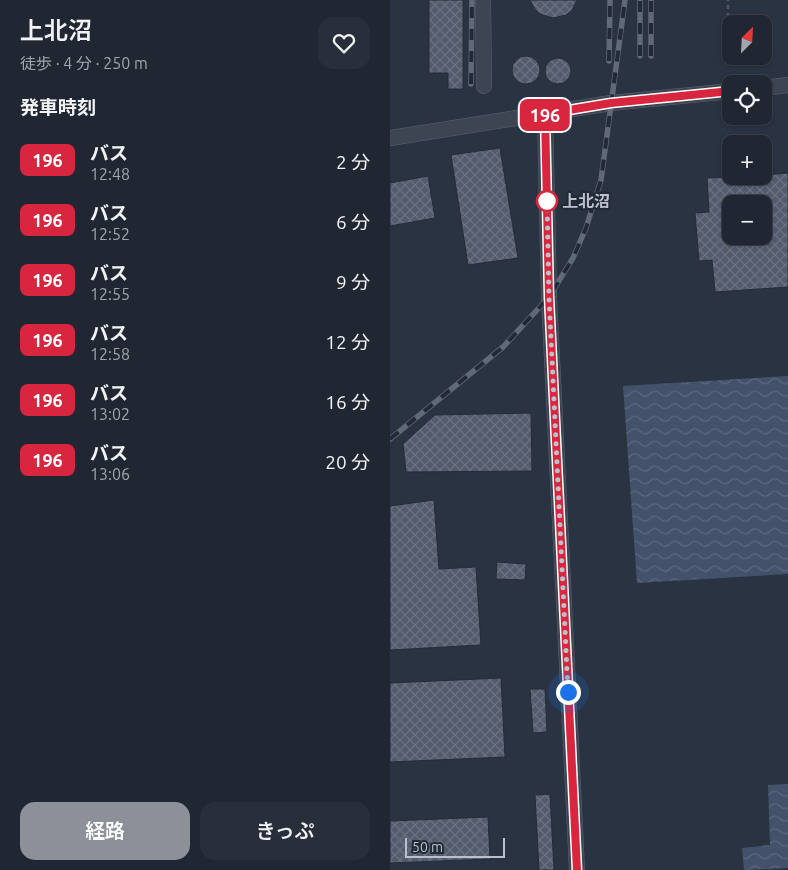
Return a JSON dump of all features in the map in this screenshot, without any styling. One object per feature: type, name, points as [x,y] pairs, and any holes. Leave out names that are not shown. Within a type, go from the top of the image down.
[{"type":"street","points":[[483,0],[484,86]]},
{"type":"street","points":[[772,87],[788,85]]},
{"type":"street","points":[[390,138],[611,103],[722,92]]},
{"type":"street","points":[[545,114],[549,297],[577,870]]},
{"type":"path","points":[[728,0],[728,15]]},
{"type":"water","points":[[788,376],[788,574],[637,583],[623,386]]},
{"type":"water","points":[[788,784],[788,868],[744,870],[742,848],[770,845],[768,785]]},
{"type":"building","points":[[429,0],[463,0],[463,89],[448,89],[448,73],[429,73]]},
{"type":"building","points":[[530,0],[577,0],[572,10],[566,15],[553,18],[540,14]]},
{"type":"building","points":[[526,56],[536,60],[540,70],[536,80],[526,84],[516,80],[512,70],[516,60]]},
{"type":"building","points":[[558,58],[567,62],[571,71],[567,80],[558,84],[549,80],[545,71],[549,62]]},
{"type":"building","points":[[500,148],[518,258],[468,265],[451,155]]},
{"type":"building","points":[[788,173],[788,287],[715,292],[712,260],[699,261],[695,213],[709,212],[707,178],[722,177],[722,185],[772,185],[772,174]]},
{"type":"building","points":[[428,176],[435,218],[390,226],[390,183]]},
{"type":"building","points":[[531,413],[532,471],[406,472],[403,444],[435,415]]},
{"type":"building","points":[[434,500],[439,569],[476,567],[481,645],[390,650],[390,506]]},
{"type":"building","points":[[497,562],[526,564],[525,580],[496,579]]},
{"type":"building","points":[[501,678],[505,757],[390,762],[390,683]]},
{"type":"building","points":[[530,689],[545,689],[547,732],[533,733]]},
{"type":"building","points":[[550,794],[554,870],[539,870],[535,795]]},
{"type":"building","points":[[488,817],[490,859],[390,863],[390,821]]},
{"type":"railway","points":[[471,84],[472,0]]},
{"type":"railway","points":[[609,61],[610,0]]},
{"type":"railway","points":[[390,439],[503,347],[549,297],[573,258],[586,228],[601,180],[625,0]]},
{"type":"railway","points":[[640,0],[640,56]]},
{"type":"railway","points":[[651,0],[651,56]]},
{"type":"bus line","name":"196","points":[[577,870],[549,297],[545,114],[611,103],[722,92]]},
{"type":"place","name":"上北沼","points":[[547,201]]},
{"type":"route","points":[[547,201],[549,297],[568,692]]}]
